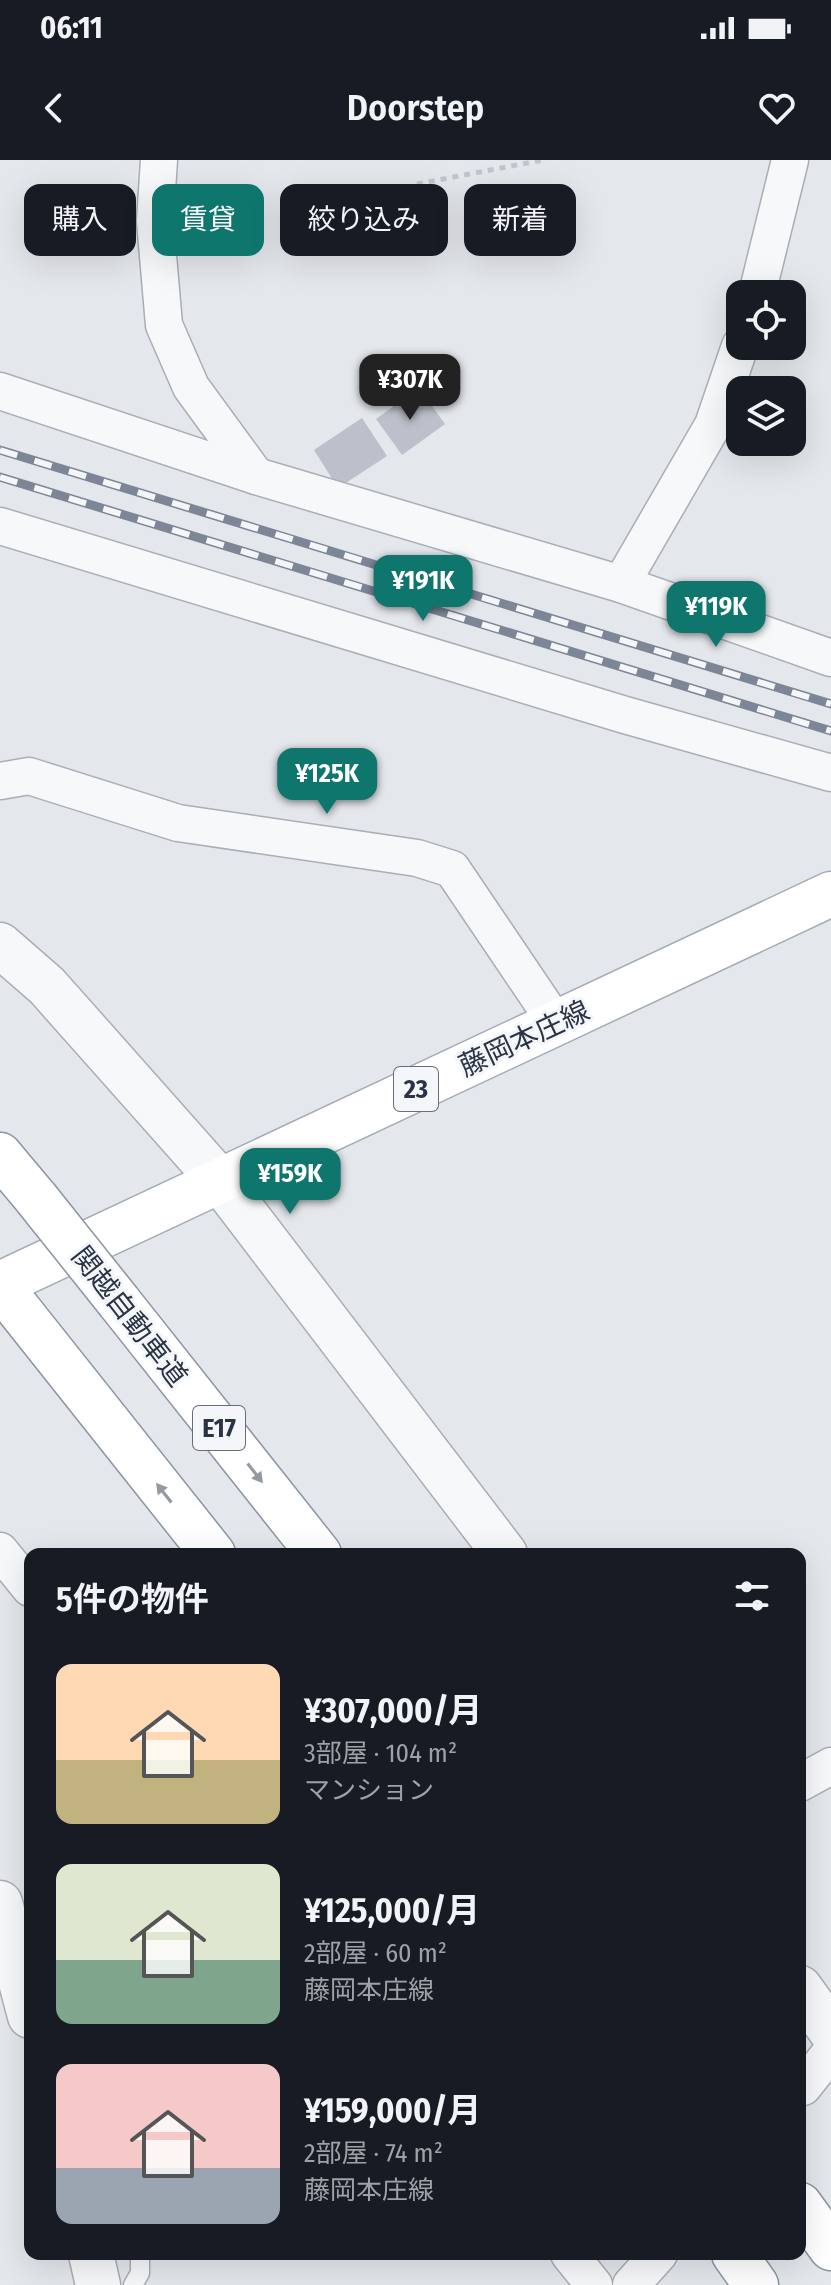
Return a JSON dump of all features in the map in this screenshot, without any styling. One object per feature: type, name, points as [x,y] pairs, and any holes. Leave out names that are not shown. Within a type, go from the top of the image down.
[{"type":"main road","name":"藤岡本庄線","points":[[0,1285],[831,894]]},
{"type":"main road","name":"関越自動車道","points":[[0,1155],[314,1548]]},
{"type":"main road","points":[[0,1285],[208,1548]]},
{"type":"main road","points":[[806,2213],[831,2248]]},
{"type":"main road","points":[[738,2260],[756,2285]]},
{"type":"street","points":[[159,160],[155,221],[164,325],[191,387],[256,476]]},
{"type":"street","points":[[760,280],[790,160]]},
{"type":"street","points":[[621,584],[713,425],[735,360]]},
{"type":"street","points":[[0,391],[256,476],[621,584],[831,658]]},
{"type":"street","points":[[0,526],[625,715],[831,773]]},
{"type":"street","points":[[0,781],[29,776],[178,823],[417,858],[452,869],[556,1023]]},
{"type":"street","points":[[0,945],[47,986],[221,1182],[500,1548]]},
{"type":"street","points":[[0,1551],[24,1581]]},
{"type":"street","points":[[806,1780],[831,1766]]},
{"type":"street","points":[[0,1903],[24,1993]]},
{"type":"street","points":[[806,1996],[831,2031]]},
{"type":"street","points":[[806,2083],[831,2052]]},
{"type":"street","points":[[92,2260],[98,2285]]},
{"type":"street","points":[[574,2260],[594,2285]]},
{"type":"street","points":[[631,2285],[654,2260]]},
{"type":"lane","points":[[133,2285],[140,2273],[140,2260]]},
{"type":"path","points":[[417,184],[543,160]]},
{"type":"building","points":[[419,388],[445,424],[402,455],[376,419]]},
{"type":"building","points":[[362,418],[387,456],[338,488],[314,450]]},
{"type":"railway","points":[[0,450],[831,704]]},
{"type":"railway","points":[[0,477],[831,731]]}]
